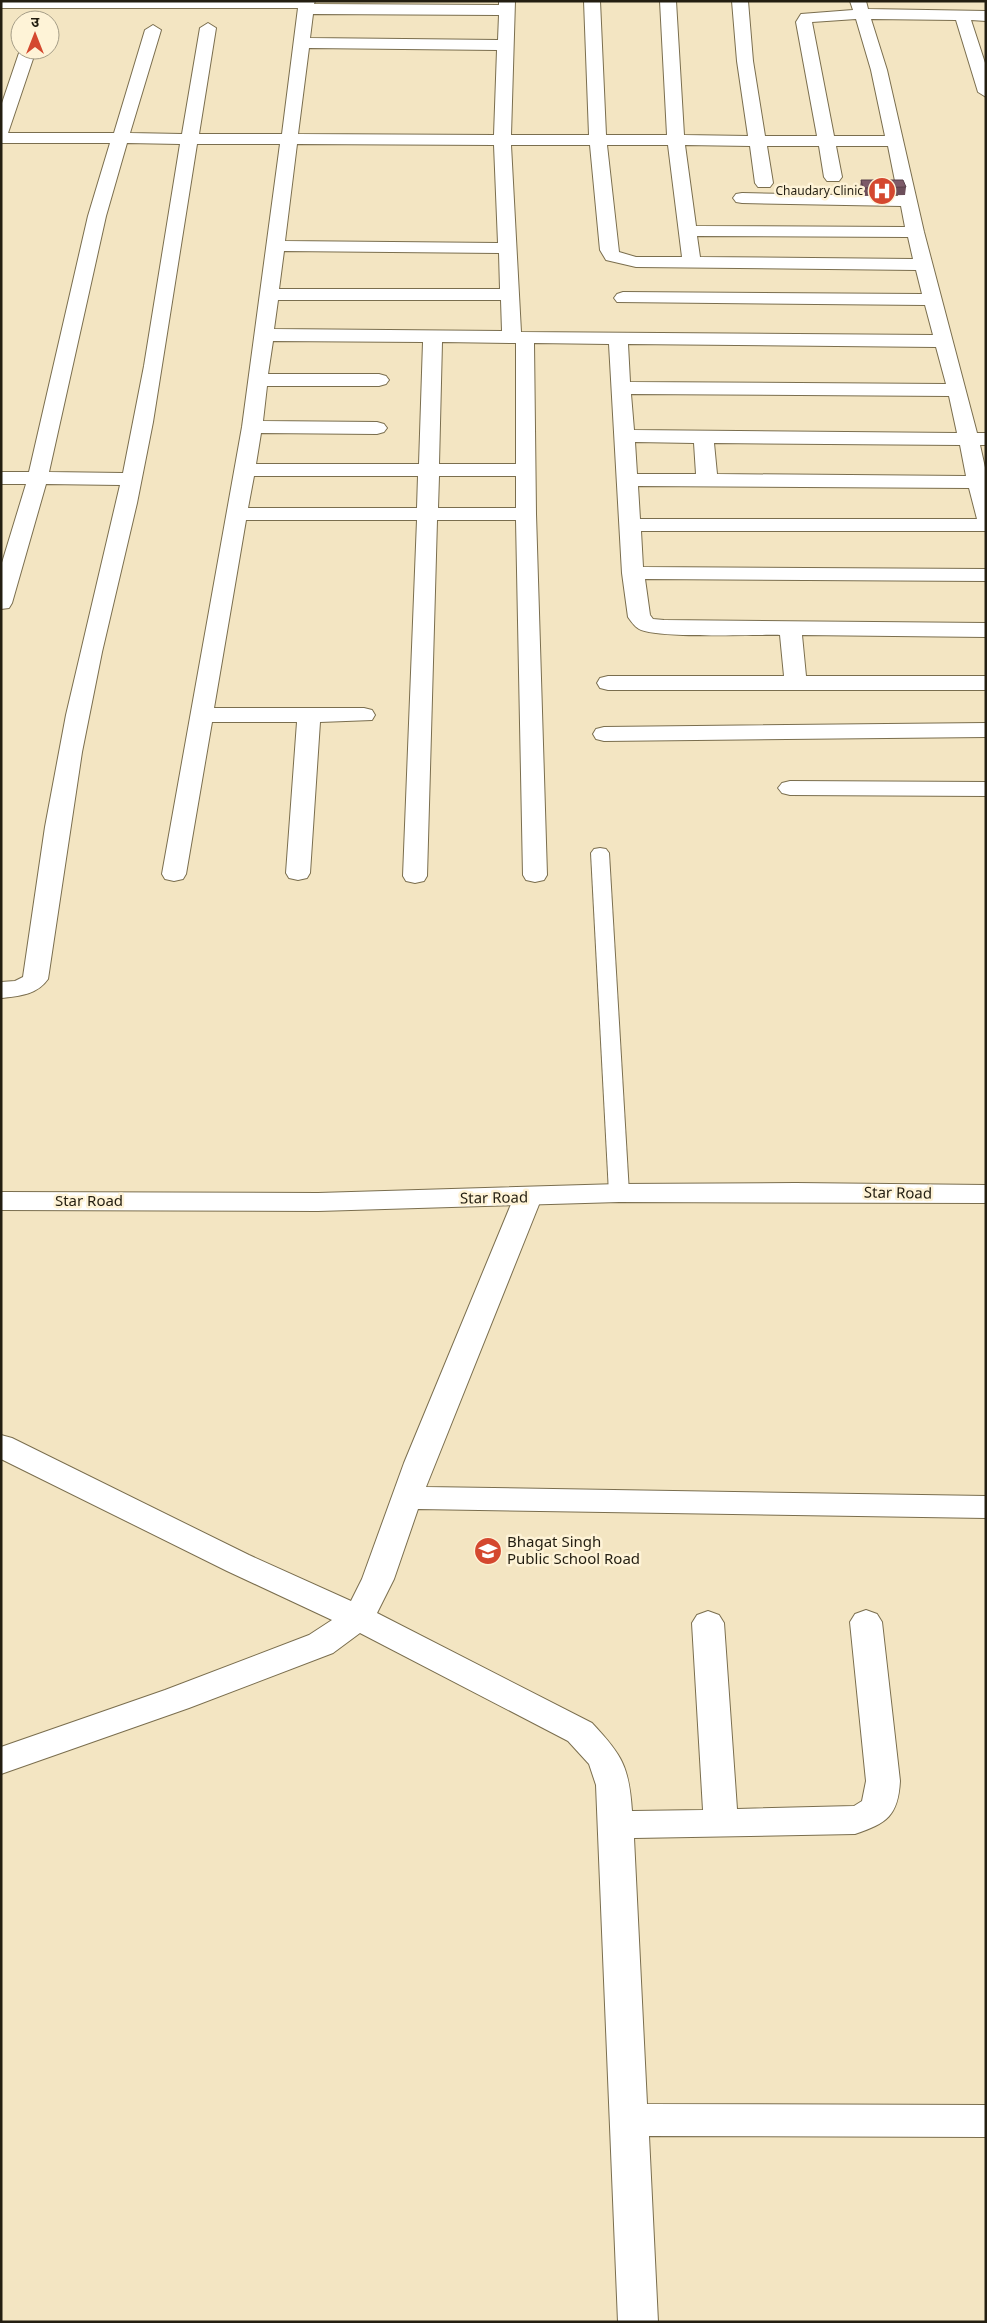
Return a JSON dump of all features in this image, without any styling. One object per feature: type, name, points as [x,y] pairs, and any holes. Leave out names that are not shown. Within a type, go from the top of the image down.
[{"type":"street","points":[[592,1],[598,140],[609,250],[612,256],[636,262],[923,265]]},
{"type":"street","points":[[668,1],[676,140],[692,262]]},
{"type":"street","points":[[740,1],[745,61],[759,140],[764,183]]},
{"type":"street","points":[[1,3],[507,6],[502,140],[506,248],[510,295],[519,338],[526,470],[535,875]]},
{"type":"street","points":[[174,874],[252,427],[266,335],[269,294],[291,138],[307,4]]},
{"type":"street","points":[[860,8],[879,70],[893,141],[956,390],[977,439],[979,482],[986,517]]},
{"type":"street","points":[[833,177],[805,19],[817,15],[860,8],[986,16]]},
{"type":"street","points":[[962,15],[986,92]]},
{"type":"street","points":[[1,990],[20,989],[29,985],[36,978],[66,774],[88,666],[132,478],[173,257],[188,138],[208,28]]},
{"type":"street","points":[[1,603],[38,478],[97,216],[153,30]]},
{"type":"street","points":[[302,43],[506,45]]},
{"type":"street","points":[[1,132],[25,60]]},
{"type":"street","points":[[1,138],[893,141]]},
{"type":"street","points":[[742,198],[908,201]]},
{"type":"street","points":[[689,231],[915,232]]},
{"type":"street","points":[[275,246],[506,248]]},
{"type":"street","points":[[269,294],[510,295]]},
{"type":"street","points":[[623,298],[932,300]]},
{"type":"street","points":[[266,335],[433,338],[943,341]]},
{"type":"street","points":[[415,876],[433,338]]},
{"type":"street","points":[[618,339],[622,436],[631,525],[633,573],[640,617],[646,624],[664,627],[986,630]]},
{"type":"street","points":[[259,380],[379,380]]},
{"type":"street","points":[[621,388],[956,390]]},
{"type":"street","points":[[252,427],[377,428]]},
{"type":"street","points":[[622,436],[977,439]]},
{"type":"street","points":[[704,436],[707,481]]},
{"type":"street","points":[[245,470],[526,470]]},
{"type":"street","points":[[1,478],[132,478]]},
{"type":"street","points":[[626,480],[979,482]]},
{"type":"street","points":[[238,514],[526,514]]},
{"type":"street","points":[[631,525],[986,526]]},
{"type":"street","points":[[633,573],[986,575]]},
{"type":"street","points":[[790,628],[796,683]]},
{"type":"street","points":[[608,683],[986,682]]},
{"type":"street","points":[[298,873],[309,715]]},
{"type":"street","points":[[201,716],[364,715]]},
{"type":"street","points":[[604,734],[986,730]]},
{"type":"street","points":[[790,788],[986,788]]},
{"type":"street","name":"Star Road","points":[[1,1201],[318,1202],[619,1194],[796,1192],[986,1194]]},
{"type":"street","points":[[1,1761],[177,1699],[321,1644],[358,1618],[378,1579],[406,1498],[528,1197]]},
{"type":"street","points":[[1,1446],[238,1563],[358,1618],[580,1732],[604,1758],[612,1785],[616,1825],[638,2322]]},
{"type":"street","points":[[406,1498],[986,1508]]},
{"type":"street","points":[[616,1825],[855,1820],[874,1814],[882,1800],[883,1781],[866,1622]]},
{"type":"street","points":[[708,1623],[721,1822]]},
{"type":"street","points":[[628,2120],[986,2121]]},
{"type":"lane","points":[[600,853],[619,1194]]},
{"type":"building","points":[[861,180],[903,180],[906,187],[863,188]]},
{"type":"place","name":"Chaudary Clinic","points":[[882,191]]},
{"type":"place","name":"Bhagat Singh Public School Road","points":[[488,1551]]}]
